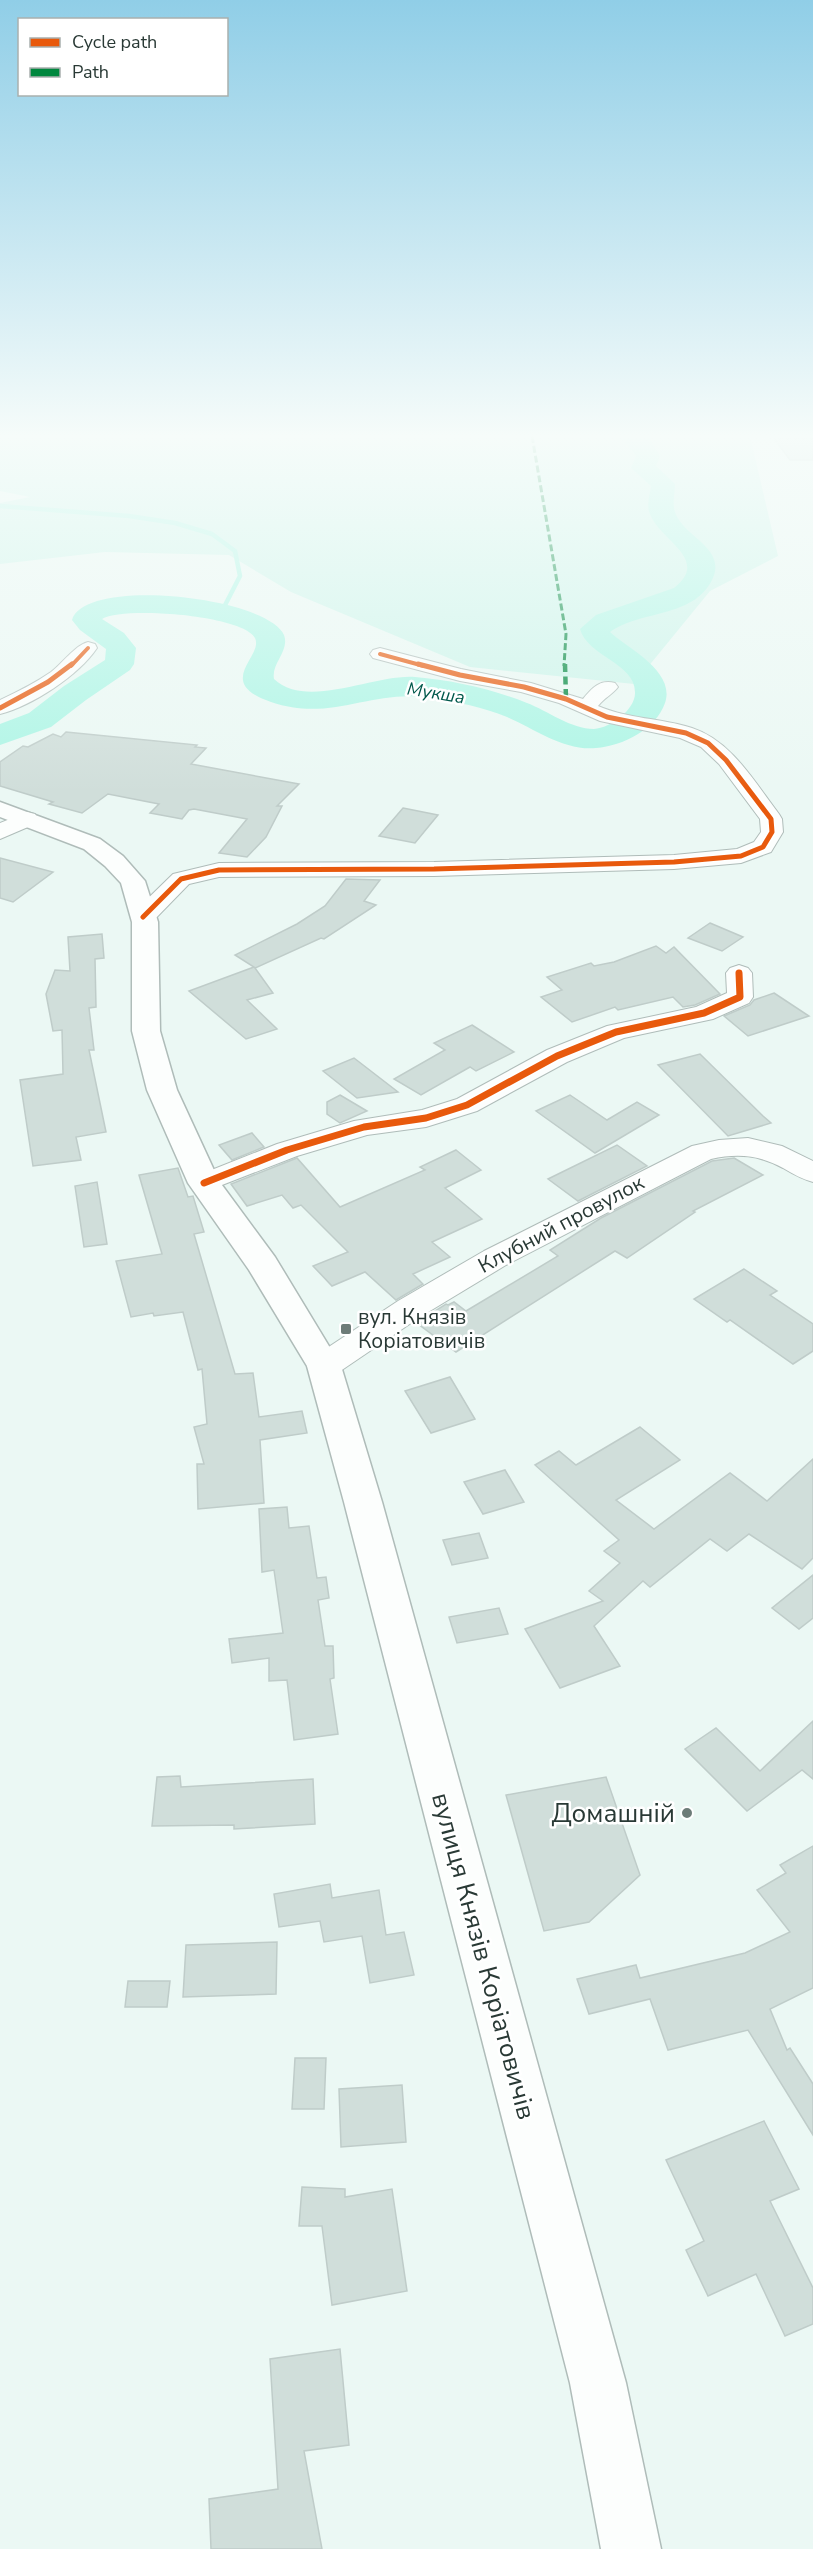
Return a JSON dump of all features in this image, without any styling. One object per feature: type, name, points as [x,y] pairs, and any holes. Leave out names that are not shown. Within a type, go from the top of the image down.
[{"type":"main road","name":"вулиця Князів Коріатовичів","points":[[0,809],[92,844],[114,861],[133,881],[143,917],[146,1031],[162,1090],[204,1183],[263,1265],[324,1366],[366,1513],[598,2383],[631,2549]]},
{"type":"street","points":[[0,708],[33,692],[60,675],[88,648]]},
{"type":"street","points":[[143,917],[181,879],[219,870],[578,866],[741,856],[763,847],[772,832],[771,819],[753,793],[708,743],[686,733],[607,717],[566,699],[524,687],[460,675],[380,654]]},
{"type":"street","points":[[586,708],[599,692],[608,687]]},
{"type":"street","points":[[0,832],[27,819]]},
{"type":"street","points":[[204,1183],[287,1149],[364,1127],[426,1118],[467,1105],[557,1056],[616,1032],[704,1013],[740,997],[739,973]]},
{"type":"street","name":"Клубний провулок","points":[[324,1366],[409,1309],[495,1258],[702,1152],[730,1145],[759,1146],[787,1157],[813,1173]]},
{"type":"green space","points":[[0,555],[79,555],[0,564]]},
{"type":"green space","points":[[227,555],[778,556],[710,591],[634,684],[470,667],[291,592]]},
{"type":"building","points":[[66,732],[197,745],[195,747],[206,748],[191,764],[299,784],[277,806],[282,806],[266,837],[247,857],[219,853],[247,819],[194,809],[189,810],[182,819],[150,813],[159,804],[108,794],[82,813],[0,786],[0,762],[23,746],[28,747],[53,734],[61,737]]},
{"type":"building","points":[[403,808],[438,815],[415,843],[379,836]]},
{"type":"building","points":[[0,858],[53,872],[13,902],[0,898]]},
{"type":"building","points":[[346,879],[380,880],[364,901],[376,905],[324,939],[321,938],[255,968],[273,993],[247,1000],[277,1029],[246,1039],[189,991],[254,967],[235,955],[297,924],[325,906]]},
{"type":"building","points":[[710,923],[743,937],[722,951],[688,938]]},
{"type":"building","points":[[102,934],[104,958],[95,959],[96,1007],[89,1008],[94,1050],[89,1050],[106,1132],[76,1137],[81,1160],[33,1166],[20,1080],[63,1074],[62,1030],[53,1031],[46,994],[55,970],[70,971],[68,937]]},
{"type":"building","points":[[656,946],[666,953],[674,947],[720,994],[695,1005],[683,1007],[673,997],[618,1010],[615,1007],[572,1022],[541,997],[562,990],[547,977],[591,963],[594,966],[614,962]]},
{"type":"building","points":[[774,993],[809,1016],[748,1036],[724,1016],[750,1005],[754,1000]]},
{"type":"building","points":[[472,1025],[514,1052],[476,1071],[470,1067],[421,1095],[394,1079],[445,1050],[434,1043]]},
{"type":"building","points":[[700,1054],[771,1123],[728,1136],[658,1065]]},
{"type":"building","points":[[354,1058],[398,1092],[357,1098],[323,1071]]},
{"type":"building","points":[[340,1095],[367,1111],[340,1123],[327,1114],[327,1102]]},
{"type":"building","points":[[570,1095],[607,1120],[637,1102],[659,1115],[595,1153],[536,1111]]},
{"type":"building","points":[[252,1133],[264,1147],[232,1160],[219,1145]]},
{"type":"building","points":[[617,1145],[647,1166],[578,1201],[548,1179]]},
{"type":"building","points":[[456,1150],[481,1170],[445,1188],[482,1219],[432,1242],[450,1257],[413,1274],[423,1284],[396,1300],[365,1272],[332,1286],[313,1266],[348,1252],[301,1205],[293,1208],[282,1195],[247,1206],[231,1184],[297,1158],[340,1207],[425,1170],[420,1167]]},
{"type":"building","points":[[734,1158],[763,1175],[693,1211],[695,1212],[627,1258],[615,1251],[456,1352],[418,1324],[421,1322],[419,1321],[446,1304],[454,1302],[466,1311],[558,1256],[550,1250],[601,1218],[712,1161]]},
{"type":"building","points":[[178,1168],[188,1197],[193,1196],[204,1232],[194,1234],[235,1374],[253,1373],[259,1417],[302,1411],[307,1433],[260,1440],[264,1503],[198,1509],[197,1464],[204,1464],[194,1427],[207,1424],[202,1369],[198,1370],[183,1312],[154,1316],[153,1313],[131,1317],[116,1261],[162,1254],[139,1175]]},
{"type":"building","points":[[97,1182],[107,1244],[84,1247],[75,1186]]},
{"type":"building","points":[[744,1269],[777,1291],[770,1295],[813,1324],[813,1351],[793,1364],[730,1320],[727,1322],[694,1299]]},
{"type":"building","points":[[450,1377],[475,1419],[431,1433],[405,1391]]},
{"type":"building","points":[[640,1427],[680,1460],[616,1500],[654,1529],[730,1473],[767,1501],[813,1459],[813,1558],[802,1569],[749,1534],[727,1551],[710,1539],[650,1587],[643,1581],[594,1626],[620,1666],[560,1688],[525,1629],[603,1601],[589,1591],[620,1563],[604,1551],[619,1540],[535,1465],[559,1451],[576,1465]]},
{"type":"building","points":[[505,1470],[524,1502],[483,1514],[464,1482]]},
{"type":"building","points":[[287,1507],[289,1528],[309,1526],[317,1578],[326,1577],[329,1598],[318,1600],[325,1646],[333,1646],[334,1678],[330,1679],[338,1734],[294,1740],[287,1680],[269,1681],[269,1658],[232,1663],[229,1639],[283,1633],[274,1570],[262,1572],[259,1509]]},
{"type":"building","points":[[479,1533],[488,1558],[452,1565],[443,1540]]},
{"type":"building","points":[[813,1575],[813,1618],[799,1629],[772,1608]]},
{"type":"building","points":[[499,1608],[508,1634],[457,1643],[449,1617]]},
{"type":"building","points":[[813,1721],[813,1779],[802,1770],[747,1811],[685,1749],[716,1728],[760,1771]]},
{"type":"building","points":[[180,1776],[181,1787],[313,1779],[315,1824],[234,1829],[234,1825],[152,1826],[157,1777]]},
{"type":"building","points":[[606,1777],[640,1875],[589,1922],[544,1931],[506,1795]]},
{"type":"building","points":[[813,1846],[813,1988],[770,2009],[787,2050],[790,2048],[813,2084],[813,2135],[748,2030],[668,2050],[650,1999],[589,2014],[577,1979],[636,1965],[640,1978],[745,1953],[790,1932],[757,1890],[786,1873],[780,1865]]},
{"type":"building","points":[[330,1884],[332,1898],[379,1890],[386,1935],[404,1932],[414,1975],[370,1983],[362,1936],[324,1942],[320,1921],[279,1927],[274,1894]]},
{"type":"building","points":[[277,1942],[276,1994],[183,1997],[186,1945]]},
{"type":"building","points":[[128,1981],[170,1981],[167,2007],[125,2007]]},
{"type":"building","points":[[295,2058],[326,2058],[324,2109],[292,2109]]},
{"type":"building","points":[[402,2085],[406,2142],[341,2147],[339,2089]]},
{"type":"building","points":[[764,2121],[799,2189],[770,2201],[813,2288],[813,2324],[785,2336],[756,2274],[708,2296],[686,2250],[704,2241],[666,2160]]},
{"type":"building","points":[[302,2187],[345,2189],[345,2197],[392,2189],[407,2291],[332,2305],[322,2226],[299,2226]]},
{"type":"building","points":[[340,2349],[349,2445],[304,2451],[322,2549],[211,2549],[209,2499],[278,2489],[270,2359]]},
{"type":"waterway","points":[[221,613],[240,576],[236,555]]},
{"type":"waterway","name":"Мукша","points":[[0,735],[40,720],[119,664],[121,648],[109,636],[86,620],[87,616],[102,607],[146,604],[195,608],[242,619],[259,626],[269,635],[271,643],[257,674],[259,682],[281,695],[310,701],[323,701],[397,686],[433,689],[496,703],[517,710],[568,734],[595,739],[608,736],[622,730],[640,716],[649,703],[651,691],[647,679],[638,668],[597,637],[595,629],[606,621],[670,601],[684,594],[695,585],[701,574],[698,555]]},
{"type":"marked path","points":[[552,555],[566,634],[564,676],[566,699]]},
{"type":"cycle path","points":[[0,708],[59,675],[88,648]]},
{"type":"cycle path","points":[[143,917],[181,879],[219,870],[434,869],[674,862],[741,856],[763,847],[772,832],[771,819],[726,760],[708,743],[686,733],[607,717],[566,699],[524,687],[460,675],[380,654]]},
{"type":"cycle path","points":[[204,1183],[287,1150],[364,1127],[426,1118],[467,1105],[557,1056],[616,1032],[704,1013],[740,997],[739,973]]},
{"type":"place","name":"вул. Князів Коріатовичів","points":[[346,1329]]},
{"type":"place","name":"Домашній","points":[[687,1813]]}]
